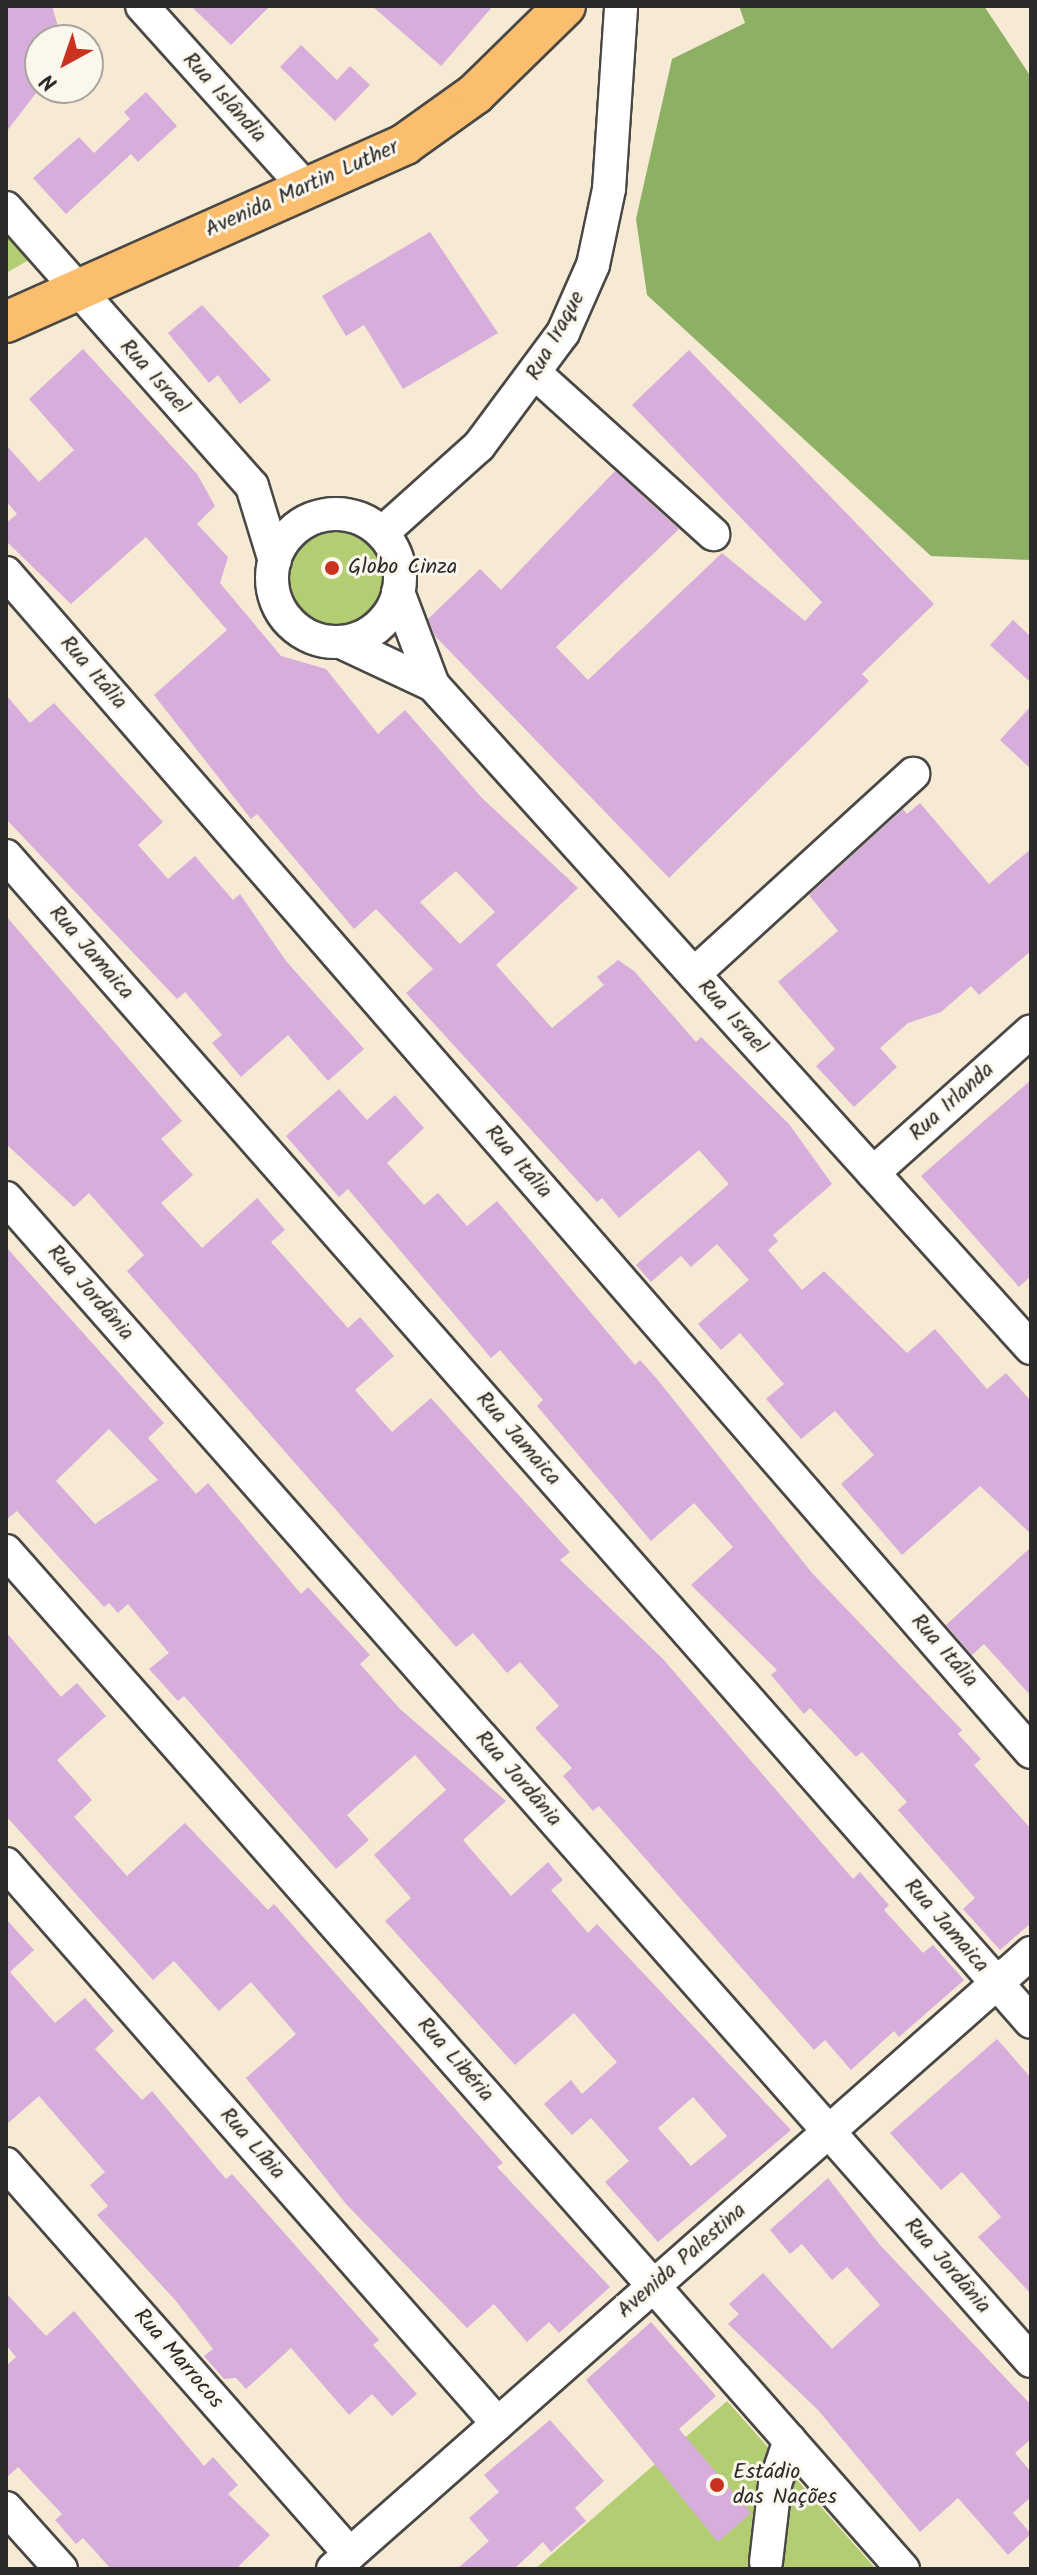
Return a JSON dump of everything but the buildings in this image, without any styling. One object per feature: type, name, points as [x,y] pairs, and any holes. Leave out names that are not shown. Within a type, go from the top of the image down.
[{"type":"main road","name":"Avenida Martin Luther","points":[[6,322],[73,286],[307,189],[438,123],[565,6]]},
{"type":"street","name":"Rua Islândia","points":[[142,6],[307,189]]},
{"type":"street","name":"Rua Iraque","points":[[600,6],[617,83]]},
{"type":"street","name":"Rua Iraque","points":[[382,533],[479,446],[536,374],[593,265],[617,83],[621,6]]},
{"type":"street","name":"Rua Israel","points":[[6,208],[252,486],[275,561]]},
{"type":"street","points":[[536,374],[713,534]]},
{"type":"street","points":[[327,515],[366,521],[382,533],[399,566],[398,592],[373,631],[341,642],[293,625],[275,596],[275,561],[289,535],[327,515]]},
{"type":"street","name":"Rua Itália","points":[[6,573],[1031,1752]]},
{"type":"street","name":"Rua Israel","points":[[398,592],[433,685],[873,1173],[1026,1332]]},
{"type":"street","name":"Rua Israel","points":[[341,642],[433,685]]},
{"type":"street","points":[[694,974],[913,774]]},
{"type":"street","name":"Rua Jamaica","points":[[6,856],[1031,2022]]},
{"type":"street","name":"Rua Irlanda","points":[[873,1173],[1031,1031]]},
{"type":"street","name":"Rua Jordânia","points":[[6,1198],[1031,2361]]},
{"type":"street","name":"Rua Libéria","points":[[6,1551],[903,2569]]},
{"type":"street","name":"Rua Líbia","points":[[6,1864],[498,2424]]},
{"type":"street","name":"Avenida Palestina","points":[[341,2562],[1031,1953]]},
{"type":"street","name":"Rua Marrocos","points":[[6,2164],[341,2562]]},
{"type":"street","points":[[766,2562],[775,2484],[790,2440]]},
{"type":"street","points":[[6,2508],[61,2569]]},
{"type":"green space","points":[[739,6],[984,6],[1031,77],[1031,560],[931,556],[647,295],[636,219],[672,59],[745,23]]},
{"type":"green space","points":[[10,237],[29,260],[6,273],[6,241]]},
{"type":"green space","points":[[332,528],[351,532],[368,543],[379,560],[383,579],[379,598],[368,615],[351,626],[332,630],[313,626],[296,615],[285,598],[281,579],[285,560],[296,543],[313,532]]},
{"type":"green space","name":"Estádio das Nações","points":[[727,2401],[876,2569],[535,2569]]},
{"type":"place","name":"Globo Cinza","points":[[332,568]]},
{"type":"place","name":"Estádio das Nações","points":[[717,2485]]}]
